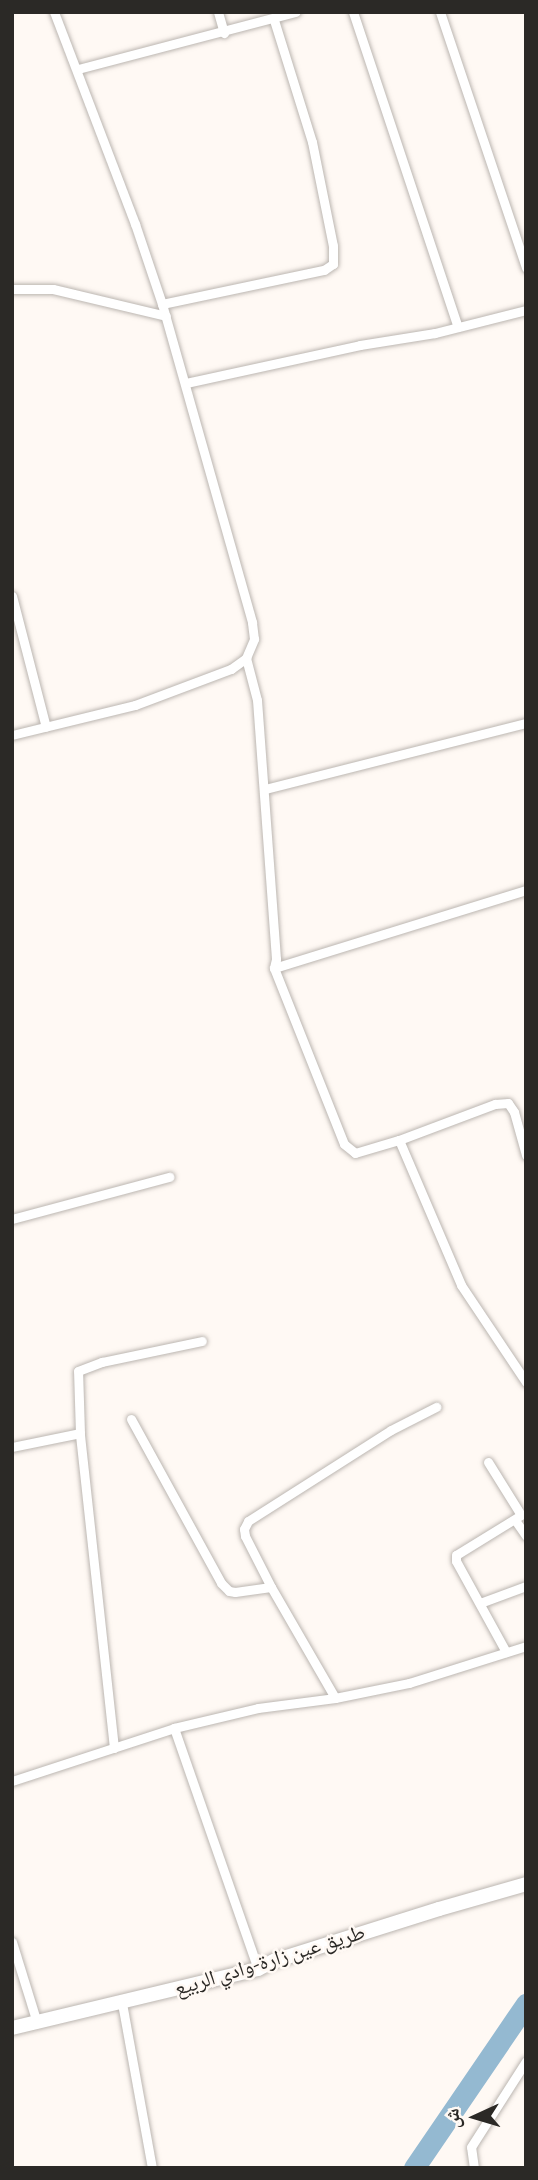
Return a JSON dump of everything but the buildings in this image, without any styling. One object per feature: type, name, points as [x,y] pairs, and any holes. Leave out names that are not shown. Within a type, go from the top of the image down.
[{"type":"main road","name":"طريق عين زارة-وادي الربيع","points":[[12,2028],[258,1969],[274,1961],[526,1884]]},
{"type":"street","points":[[12,735],[147,701],[231,669],[246,658],[254,639],[252,622],[166,316],[78,69],[54,12]]},
{"type":"street","points":[[218,12],[224,33]]},
{"type":"street","points":[[78,69],[274,20],[296,12]]},
{"type":"street","points":[[353,12],[458,327]]},
{"type":"street","points":[[440,12],[526,268]]},
{"type":"street","points":[[162,304],[324,270],[333,264],[333,246],[312,142],[274,20]]},
{"type":"street","points":[[12,289],[52,289],[166,316]]},
{"type":"street","points":[[186,383],[458,327],[526,310]]},
{"type":"street","points":[[12,596],[46,727]]},
{"type":"street","points":[[246,658],[257,700],[276,959],[274,968],[348,1151],[355,1153],[495,1104],[508,1103],[514,1112],[526,1155]]},
{"type":"street","points":[[265,789],[526,723]]},
{"type":"street","points":[[274,968],[526,890]]},
{"type":"street","points":[[399,1139],[461,1284],[526,1382]]},
{"type":"street","points":[[12,1219],[169,1177]]},
{"type":"street","points":[[114,1748],[80,1433],[78,1371],[103,1362],[202,1341]]},
{"type":"street","points":[[335,1698],[271,1587],[244,1530],[248,1521],[391,1430],[436,1407]]},
{"type":"street","points":[[131,1419],[221,1583],[229,1591],[235,1592],[271,1587]]},
{"type":"street","points":[[12,1447],[80,1433]]},
{"type":"street","points":[[488,1462],[519,1507],[521,1516],[456,1555],[456,1561],[506,1652]]},
{"type":"street","points":[[515,1520],[526,1536]]},
{"type":"street","points":[[481,1603],[526,1586]]},
{"type":"street","points":[[12,1781],[174,1728],[258,1708],[335,1698],[409,1683],[526,1646]]},
{"type":"street","points":[[174,1728],[258,1969]]},
{"type":"street","points":[[12,1942],[37,2023]]},
{"type":"street","points":[[121,2003],[152,2168]]},
{"type":"street","points":[[474,2168],[471,2147],[526,2061]]},
{"type":"waterway","points":[[414,2168],[526,2004]]}]
